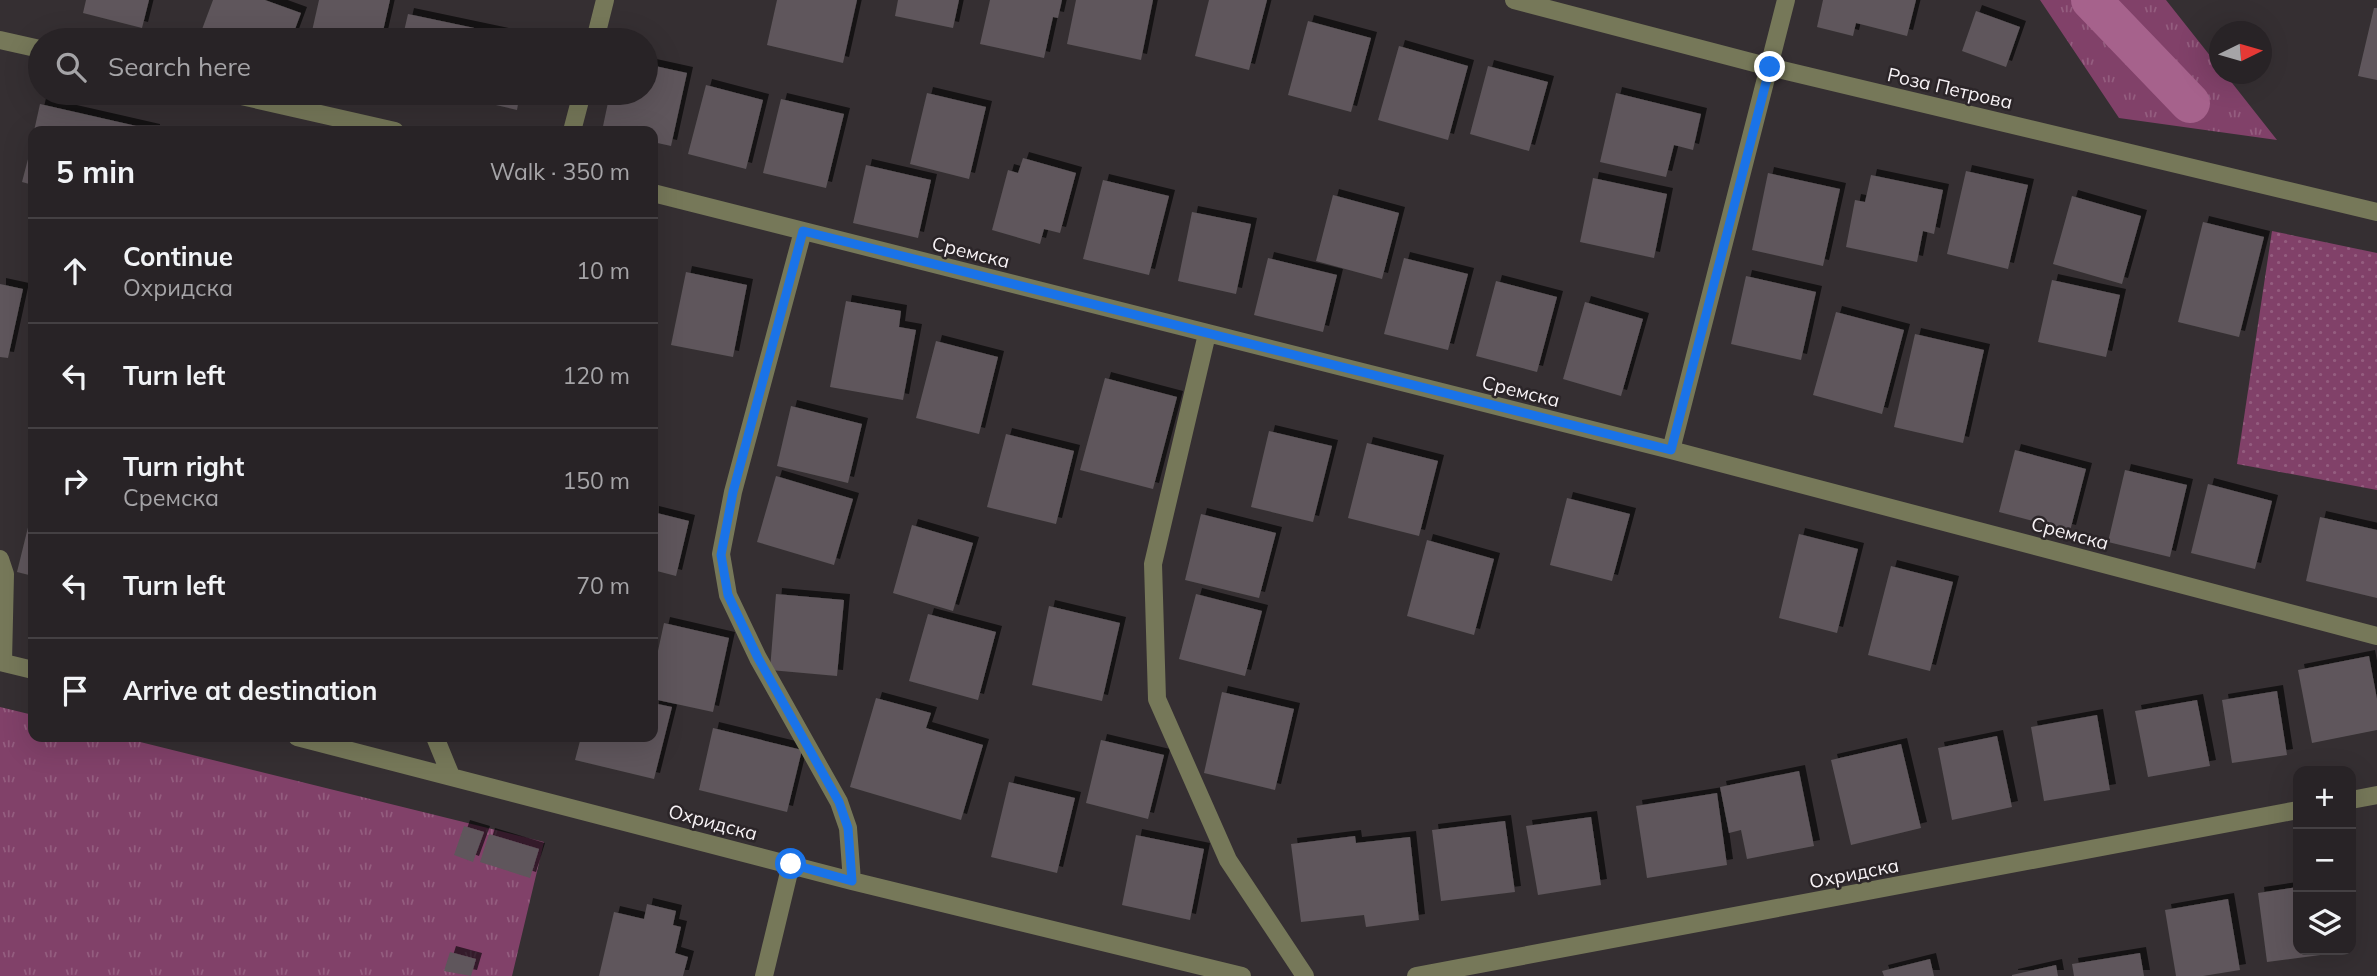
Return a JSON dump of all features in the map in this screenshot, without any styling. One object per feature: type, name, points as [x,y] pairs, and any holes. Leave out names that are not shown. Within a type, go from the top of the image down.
[{"type":"street","points":[[598,28],[605,0]]},
{"type":"street","name":"Роза Петрова","points":[[1514,0],[1770,67],[2377,212]]},
{"type":"street","points":[[1671,450],[1786,0]]},
{"type":"street","points":[[0,40],[28,46]]},
{"type":"street","points":[[280,105],[368,126]]},
{"type":"street","points":[[573,126],[579,105]]},
{"type":"street","name":"Сремска","points":[[658,194],[1671,450],[2377,636]]},
{"type":"street","points":[[803,231],[733,492],[721,555],[728,595],[758,658],[839,802],[848,828],[852,881]]},
{"type":"street","points":[[1208,334],[1153,564],[1157,699],[1228,860],[1305,976]]},
{"type":"street","points":[[0,559],[5,574],[2,662],[28,669]]},
{"type":"street","name":"Охридска","points":[[316,742],[852,881],[1242,976]]},
{"type":"street","points":[[437,742],[451,776]]},
{"type":"street","points":[[2356,799],[2377,795]]},
{"type":"street","name":"Охридска","points":[[1416,976],[2293,811]]},
{"type":"street","points":[[764,976],[791,864]]},
{"type":"green space","points":[[2040,0],[2166,0],[2209,54],[2209,84],[2233,84],[2277,140],[2119,118]]},
{"type":"green space","points":[[2272,231],[2377,253],[2377,490],[2237,464]]},
{"type":"green space","points":[[0,707],[28,714],[28,742],[140,742],[544,842],[512,976],[0,976]]},
{"type":"building","points":[[86,0],[149,0],[142,28],[83,13]]},
{"type":"building","points":[[213,0],[265,0],[301,13],[295,28],[202,28]]},
{"type":"building","points":[[319,0],[390,0],[384,28],[313,28]]},
{"type":"building","points":[[777,0],[857,0],[843,63],[767,45]]},
{"type":"building","points":[[898,0],[959,0],[953,28],[895,16]]},
{"type":"building","points":[[990,0],[1062,0],[1058,18],[1053,17],[1044,58],[980,44]]},
{"type":"building","points":[[1076,0],[1153,0],[1141,60],[1067,44]]},
{"type":"building","points":[[1209,0],[1267,0],[1249,70],[1195,56]]},
{"type":"building","points":[[1823,0],[1916,0],[1907,36],[1856,23],[1853,36],[1817,27]]},
{"type":"building","points":[[2374,8],[2377,8],[2377,80],[2358,76]]},
{"type":"building","points":[[1976,11],[2020,27],[2006,67],[1962,51]]},
{"type":"building","points":[[408,14],[475,28],[405,28]]},
{"type":"building","points":[[1308,21],[1371,38],[1351,112],[1288,95]]},
{"type":"building","points":[[1399,46],[1468,66],[1448,140],[1378,120]]},
{"type":"building","points":[[1488,66],[1548,82],[1529,151],[1470,134]]},
{"type":"building","points":[[658,67],[687,73],[671,146],[658,143],[658,126],[603,126],[607,105],[658,105]]},
{"type":"building","points":[[706,85],[763,100],[746,169],[688,154]]},
{"type":"building","points":[[927,93],[986,107],[969,179],[910,164]]},
{"type":"building","points":[[1616,93],[1701,114],[1693,150],[1674,145],[1666,177],[1600,162]]},
{"type":"building","points":[[781,99],[844,114],[826,188],[763,173]]},
{"type":"building","points":[[40,105],[44,105],[136,126],[35,126]]},
{"type":"building","points":[[496,105],[518,105],[517,110]]},
{"type":"building","points":[[1023,158],[1076,173],[1060,233],[1044,229],[1040,244],[992,230],[1008,170],[1018,173]]},
{"type":"building","points":[[28,159],[28,184],[22,182]]},
{"type":"building","points":[[866,165],[931,180],[918,238],[853,223]]},
{"type":"building","points":[[1966,171],[2028,185],[2008,269],[1947,254]]},
{"type":"building","points":[[1768,173],[1840,189],[1823,266],[1752,250]]},
{"type":"building","points":[[1871,175],[1943,190],[1934,234],[1923,231],[1917,262],[1846,247],[1855,200],[1865,202]]},
{"type":"building","points":[[1593,178],[1667,194],[1654,258],[1580,242]]},
{"type":"building","points":[[1103,180],[1169,196],[1149,275],[1083,259]]},
{"type":"building","points":[[1333,195],[1399,213],[1382,279],[1316,261]]},
{"type":"building","points":[[2072,196],[2141,216],[2122,284],[2053,264]]},
{"type":"building","points":[[1192,212],[1251,224],[1236,294],[1178,281]]},
{"type":"building","points":[[2203,222],[2264,237],[2239,337],[2178,322]]},
{"type":"building","points":[[1268,258],[1337,275],[1323,332],[1254,315]]},
{"type":"building","points":[[1404,258],[1468,274],[1448,350],[1384,334]]},
{"type":"building","points":[[686,272],[747,285],[733,357],[671,345]]},
{"type":"building","points":[[1746,276],[1816,292],[1801,360],[1731,344]]},
{"type":"building","points":[[2052,280],[2120,295],[2106,357],[2038,342]]},
{"type":"building","points":[[1496,281],[1557,297],[1537,372],[1476,356]]},
{"type":"building","points":[[0,284],[23,289],[8,358],[0,357]]},
{"type":"building","points":[[846,301],[901,311],[899,327],[916,330],[903,400],[830,387]]},
{"type":"building","points":[[1585,302],[1643,319],[1621,396],[1563,379]]},
{"type":"building","points":[[1836,312],[1904,330],[1882,414],[1813,395]]},
{"type":"building","points":[[1915,334],[1984,350],[1963,443],[1894,427]]},
{"type":"building","points":[[936,341],[998,357],[979,434],[916,418]]},
{"type":"building","points":[[1105,378],[1177,397],[1153,489],[1080,470]]},
{"type":"building","points":[[791,406],[862,424],[848,483],[777,466]]},
{"type":"building","points":[[1269,431],[1332,446],[1313,522],[1251,507]]},
{"type":"building","points":[[1006,434],[1074,451],[1056,524],[987,507]]},
{"type":"building","points":[[1367,443],[1438,461],[1419,536],[1348,518]]},
{"type":"building","points":[[2015,450],[2086,469],[2070,531],[1999,512]]},
{"type":"building","points":[[2125,470],[2187,485],[2170,557],[2108,542]]},
{"type":"building","points":[[776,476],[853,499],[834,565],[757,542]]},
{"type":"building","points":[[2208,484],[2272,501],[2255,569],[2191,553]]},
{"type":"building","points":[[1567,498],[1630,514],[1612,581],[1550,565]]},
{"type":"building","points":[[658,513],[689,521],[676,576],[658,571]]},
{"type":"building","points":[[1201,514],[1276,533],[1259,598],[1185,580]]},
{"type":"building","points":[[2320,517],[2377,530],[2377,598],[2306,581]]},
{"type":"building","points":[[912,525],[973,543],[953,611],[893,593]]},
{"type":"building","points":[[28,527],[28,575],[17,572]]},
{"type":"building","points":[[1799,534],[1858,549],[1837,633],[1779,618]]},
{"type":"building","points":[[1427,540],[1494,559],[1474,635],[1407,616]]},
{"type":"building","points":[[1891,566],[1953,582],[1930,671],[1868,655]]},
{"type":"building","points":[[776,594],[844,600],[837,676],[770,670]]},
{"type":"building","points":[[1196,594],[1262,611],[1245,676],[1179,659]]},
{"type":"building","points":[[1049,606],[1120,623],[1102,701],[1032,685]]},
{"type":"building","points":[[928,614],[996,632],[978,700],[909,681]]},
{"type":"building","points":[[664,623],[729,638],[713,712],[658,700],[658,651]]},
{"type":"building","points":[[2369,656],[2377,699],[2377,730],[2312,743],[2298,670]]},
{"type":"building","points":[[2277,691],[2287,755],[2232,763],[2222,700]]},
{"type":"building","points":[[1222,692],[1294,709],[1275,790],[1204,773]]},
{"type":"building","points":[[876,698],[931,713],[926,728],[983,745],[961,820],[850,787]]},
{"type":"building","points":[[2197,700],[2210,766],[2148,777],[2135,711]]},
{"type":"building","points":[[658,704],[672,707],[654,779],[575,760],[580,742],[658,742]]},
{"type":"building","points":[[2097,715],[2110,790],[2044,801],[2031,727]]},
{"type":"building","points":[[713,728],[802,750],[787,812],[699,790]]},
{"type":"building","points":[[1997,736],[2012,807],[1952,820],[1938,748]]},
{"type":"building","points":[[1101,740],[1164,755],[1148,819],[1086,803]]},
{"type":"building","points":[[1901,744],[1921,828],[1851,845],[1831,760]]},
{"type":"building","points":[[1799,771],[1814,846],[1747,859],[1741,830],[1729,833],[1720,787]]},
{"type":"building","points":[[1009,782],[1075,798],[1057,873],[991,857]]},
{"type":"building","points":[[1717,793],[1727,865],[1647,878],[1636,806]]},
{"type":"building","points":[[1591,817],[1601,885],[1538,895],[1526,826]]},
{"type":"building","points":[[1505,821],[1515,892],[1441,901],[1432,830]]},
{"type":"building","points":[[464,826],[484,832],[473,862],[454,855]]},
{"type":"building","points":[[489,834],[539,849],[530,878],[480,862]]},
{"type":"building","points":[[1136,835],[1204,849],[1190,920],[1122,905]]},
{"type":"building","points":[[1355,836],[1356,843],[1410,837],[1419,920],[1366,927],[1364,915],[1301,922],[1291,844]]},
{"type":"building","points":[[2293,888],[2293,955],[2320,955],[2267,962],[2258,893]]},
{"type":"building","points":[[2228,899],[2240,970],[2203,976],[2176,976],[2165,910]]},
{"type":"building","points":[[647,904],[676,911],[673,925],[681,927],[675,953],[688,957],[683,976],[599,976],[614,912],[644,919]]},
{"type":"building","points":[[450,952],[476,959],[471,976],[444,971]]},
{"type":"building","points":[[2140,953],[2144,976],[2074,976],[2072,964]]},
{"type":"building","points":[[1930,959],[1934,976],[1884,976],[1882,971]]},
{"type":"building","points":[[2056,965],[2058,976],[2012,976],[2012,975]]},
{"type":"waterway","points":[[2091,0],[2190,103]]},
{"type":"route","points":[[791,864],[852,881],[848,828],[839,802],[758,658],[728,595],[721,555],[733,492],[803,231],[1671,450],[1770,67]]}]
